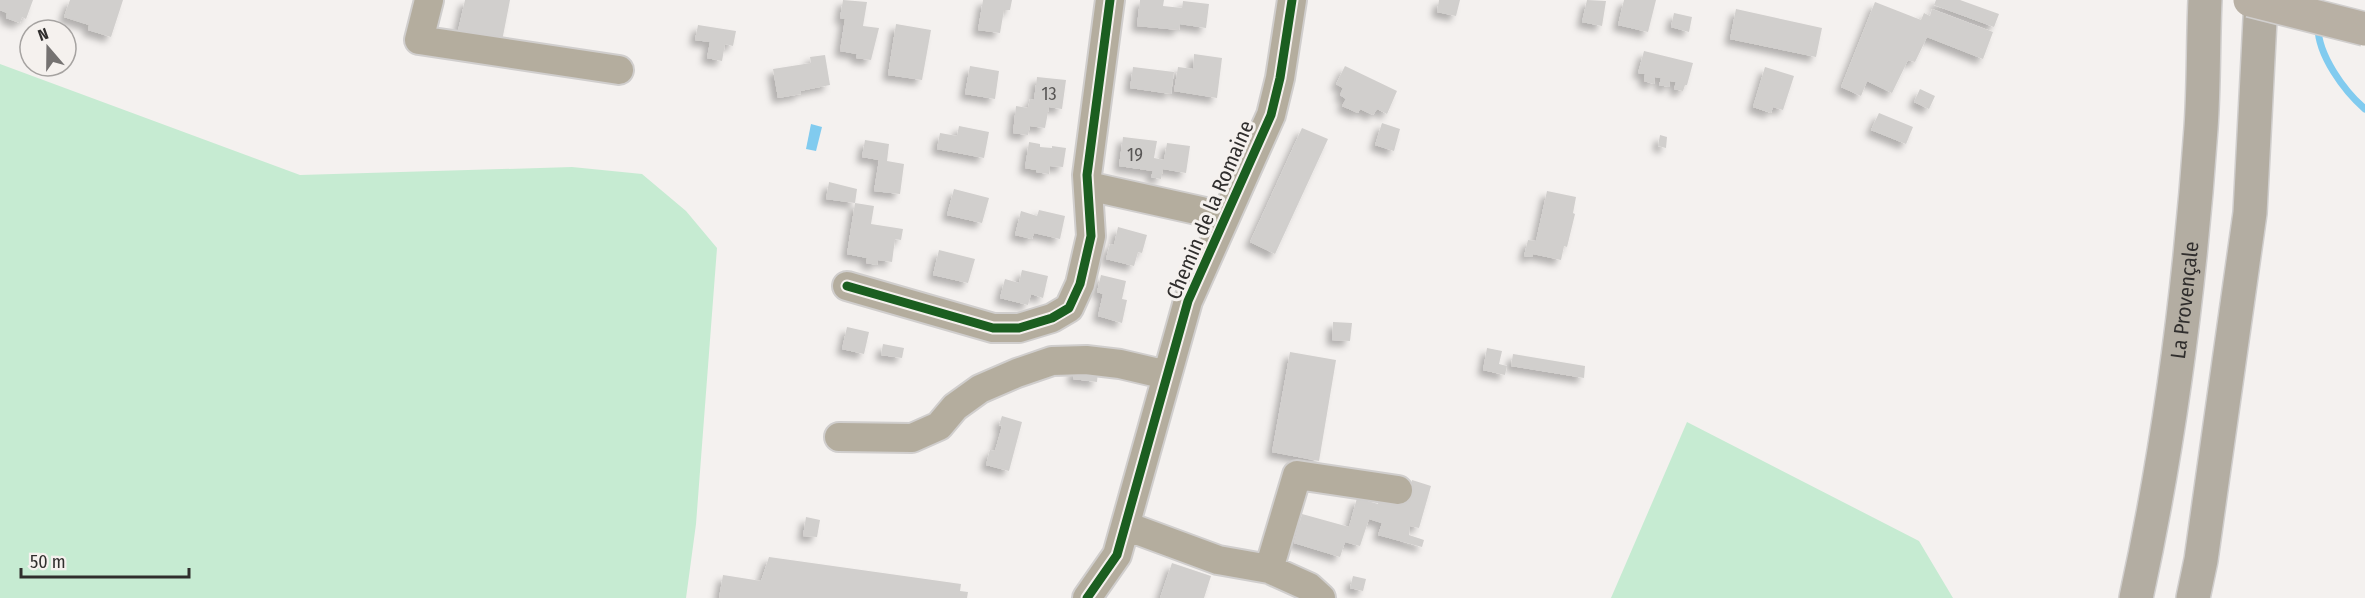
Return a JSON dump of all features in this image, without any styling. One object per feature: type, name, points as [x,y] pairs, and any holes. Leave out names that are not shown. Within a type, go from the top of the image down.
[{"type":"highway","name":"La Provençale","points":[[2136,598],[2171,414],[2188,279],[2201,126],[2205,0]]},
{"type":"highway","points":[[2193,598],[2201,560],[2250,213],[2261,0]]},
{"type":"main road","points":[[2250,0],[2365,29]]},
{"type":"street","points":[[429,0],[418,40],[619,70]]},
{"type":"street","points":[[847,286],[993,328],[1018,328],[1052,318],[1069,308],[1080,284],[1091,236],[1087,175],[1110,0]]},
{"type":"street","name":"Chemin de la Romaine","points":[[1275,0],[1284,45]]},
{"type":"street","name":"Chemin de la Romaine","points":[[1100,591],[1117,555],[1126,526],[1188,301],[1271,115],[1280,78],[1292,0]]},
{"type":"street","points":[[1089,196],[1202,230],[1221,228]]},
{"type":"street","points":[[839,437],[912,438],[939,426],[956,407],[980,389],[1017,372],[1052,361],[1086,360],[1120,363],[1167,375]]},
{"type":"street","points":[[1269,569],[1297,475],[1398,490]]},
{"type":"street","points":[[1126,526],[1218,560],[1269,569],[1309,587],[1321,598]]},
{"type":"green space","points":[[0,64],[18,71],[18,78],[38,78],[300,175],[572,167],[642,174],[686,211],[717,248],[696,524],[686,598],[0,598]]},
{"type":"green space","points":[[1687,422],[1919,541],[1953,598],[1611,598]]},
{"type":"water","points":[[811,124],[822,127],[816,151],[806,149]]},
{"type":"building","points":[[0,0],[33,0],[26,18],[18,18],[18,22],[6,18],[7,13],[0,10]]},
{"type":"building","points":[[70,0],[123,0],[111,37],[88,30],[89,25],[78,21],[78,18],[64,17]]},
{"type":"building","points":[[465,0],[510,0],[502,41],[458,31]]},
{"type":"building","points":[[843,0],[867,2],[863,26],[879,28],[871,60],[856,58],[857,54],[840,51],[845,19],[840,18]]},
{"type":"building","points":[[983,0],[1012,0],[1010,10],[1004,10],[1000,33],[978,30]]},
{"type":"building","points":[[1140,0],[1164,0],[1163,6],[1182,8],[1183,1],[1209,4],[1206,28],[1180,24],[1179,30],[1137,26]]},
{"type":"building","points":[[1439,0],[1460,0],[1456,16],[1437,12]]},
{"type":"building","points":[[1587,0],[1606,1],[1602,26],[1582,22]]},
{"type":"building","points":[[1624,0],[1656,0],[1648,32],[1618,25]]},
{"type":"building","points":[[1936,0],[1960,0],[1999,14],[1994,27],[1934,5]]},
{"type":"building","points":[[1875,2],[1921,20],[1924,13],[1930,16],[1932,9],[1993,32],[1983,59],[1927,37],[1915,62],[1908,60],[1892,93],[1867,81],[1861,96],[1841,87]]},
{"type":"building","points":[[1736,9],[1822,28],[1816,57],[1730,39]]},
{"type":"building","points":[[1674,13],[1692,17],[1689,32],[1671,27]]},
{"type":"building","points":[[896,24],[931,30],[922,80],[888,75]]},
{"type":"building","points":[[698,25],[736,31],[733,46],[725,44],[722,61],[707,58],[710,42],[695,40]]},
{"type":"building","points":[[1644,51],[1693,63],[1683,91],[1674,89],[1676,82],[1670,81],[1669,87],[1659,85],[1661,78],[1655,77],[1654,84],[1644,81],[1645,74],[1638,73]]},
{"type":"building","points":[[1194,54],[1222,58],[1217,98],[1174,91],[1178,67],[1193,69]]},
{"type":"building","points":[[825,55],[830,85],[778,98],[773,69],[811,63],[810,57]]},
{"type":"building","points":[[970,66],[999,71],[995,99],[965,94]]},
{"type":"building","points":[[1345,66],[1397,91],[1387,114],[1377,109],[1373,115],[1360,109],[1358,113],[1342,106],[1346,99],[1340,95],[1343,88],[1336,84]]},
{"type":"building","points":[[1133,67],[1174,72],[1171,94],[1130,88]]},
{"type":"building","points":[[1765,67],[1794,76],[1783,110],[1773,107],[1771,113],[1753,107]]},
{"type":"building","points":[[1037,77],[1066,80],[1062,109],[1049,107],[1045,128],[1030,126],[1028,135],[1013,133],[1016,106],[1028,108],[1030,99],[1034,100]]},
{"type":"building","points":[[1920,89],[1935,96],[1929,109],[1914,102]]},
{"type":"building","points":[[1879,113],[1913,127],[1906,144],[1871,130]]},
{"type":"building","points":[[1382,123],[1400,129],[1394,151],[1375,145]]},
{"type":"building","points":[[959,126],[989,132],[984,158],[937,149],[940,133],[957,136]]},
{"type":"building","points":[[1302,128],[1328,139],[1275,254],[1250,242]]},
{"type":"building","points":[[1660,135],[1667,137],[1666,148],[1658,146]]},
{"type":"building","points":[[1123,137],[1157,141],[1154,158],[1164,160],[1167,143],[1190,146],[1186,173],[1163,169],[1161,179],[1151,177],[1153,171],[1119,166]]},
{"type":"building","points":[[865,140],[889,144],[887,161],[904,164],[900,194],[874,191],[879,160],[862,157]]},
{"type":"building","points":[[1029,142],[1040,144],[1040,147],[1066,148],[1063,167],[1050,166],[1049,174],[1025,168]]},
{"type":"building","points":[[829,182],[857,189],[855,203],[826,199]]},
{"type":"building","points":[[954,189],[989,198],[982,223],[947,215]]},
{"type":"building","points":[[1547,191],[1576,197],[1573,213],[1575,214],[1567,247],[1564,246],[1561,260],[1533,254],[1532,257],[1524,256],[1528,240],[1536,241]]},
{"type":"building","points":[[855,203],[874,206],[871,224],[903,229],[901,240],[895,239],[892,262],[878,260],[877,265],[866,263],[867,258],[847,254]]},
{"type":"building","points":[[1039,210],[1065,216],[1060,239],[1034,233],[1032,239],[1015,235],[1021,211],[1037,216]]},
{"type":"building","points":[[1118,227],[1147,235],[1142,253],[1138,252],[1134,266],[1106,259],[1110,244],[1114,245]]},
{"type":"building","points":[[939,250],[975,259],[968,283],[933,275]]},
{"type":"building","points":[[1022,270],[1048,276],[1043,298],[1031,294],[1028,305],[1000,298],[1005,279],[1019,283]]},
{"type":"building","points":[[1101,275],[1126,281],[1122,299],[1127,300],[1122,323],[1098,316],[1103,294],[1097,292]]},
{"type":"building","points":[[1333,322],[1352,323],[1350,341],[1332,340]]},
{"type":"building","points":[[847,327],[869,332],[864,354],[842,349]]},
{"type":"building","points":[[883,344],[904,348],[902,358],[881,355]]},
{"type":"building","points":[[1487,348],[1502,351],[1499,364],[1507,366],[1505,375],[1483,370]]},
{"type":"building","points":[[1290,352],[1336,360],[1319,461],[1272,452]]},
{"type":"building","points":[[1513,354],[1585,366],[1584,378],[1511,366]]},
{"type":"building","points":[[1074,368],[1098,371],[1097,382],[1073,379]]},
{"type":"building","points":[[1002,416],[1022,422],[1009,471],[986,465],[990,450],[995,451],[1002,426],[999,425]]},
{"type":"building","points":[[1412,480],[1431,486],[1419,528],[1410,526],[1409,535],[1424,540],[1422,547],[1378,535],[1382,523],[1369,519],[1360,546],[1345,542],[1340,557],[1294,543],[1302,514],[1349,527],[1357,498],[1378,504],[1379,499],[1404,505]]},
{"type":"building","points":[[806,517],[820,520],[817,537],[803,536]]},
{"type":"building","points":[[769,557],[961,584],[960,591],[968,592],[967,598],[719,598],[723,575],[761,581]]},
{"type":"building","points":[[1172,563],[1211,576],[1204,598],[1160,598]]},
{"type":"building","points":[[1353,576],[1366,579],[1363,591],[1350,588]]},
{"type":"waterway","points":[[2318,27],[2319,38],[2327,61],[2341,83],[2365,109]]},
{"type":"cycle path","points":[[847,286],[993,328],[1019,328],[1052,318],[1069,308],[1080,284],[1091,236],[1087,175],[1110,0]]},
{"type":"cycle path","points":[[1087,598],[1117,555],[1188,301],[1271,115],[1280,78],[1292,0]]}]
